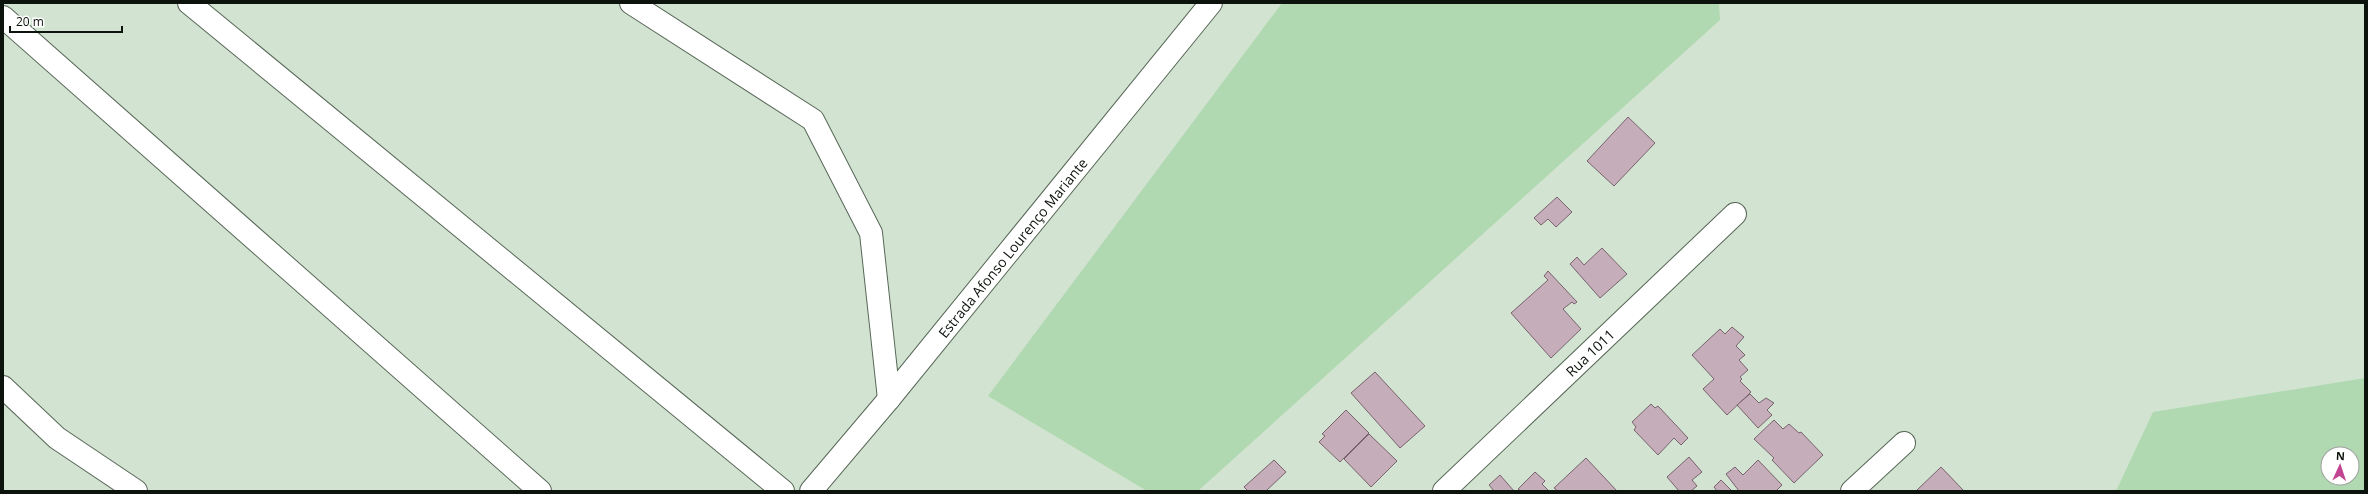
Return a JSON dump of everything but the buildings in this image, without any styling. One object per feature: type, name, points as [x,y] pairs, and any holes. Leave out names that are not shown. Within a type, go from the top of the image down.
[{"type":"street","points":[[189,3],[783,491]]},
{"type":"street","points":[[631,3],[814,120],[871,233],[890,399]]},
{"type":"street","name":"Estrada Afonso Lourenço Mariante","points":[[811,491],[890,399],[1211,3]]},
{"type":"street","points":[[3,17],[540,491]]},
{"type":"street","name":"Rua 1011","points":[[1444,491],[1735,214]]},
{"type":"street","points":[[3,388],[57,438],[136,491]]},
{"type":"street","points":[[1852,491],[1904,443]]},
{"type":"green space","points":[[1282,3],[1719,3],[1720,20],[1198,491],[1147,491],[988,396]]},
{"type":"green space","points":[[2365,378],[2365,491],[2116,491],[2153,412]]}]
